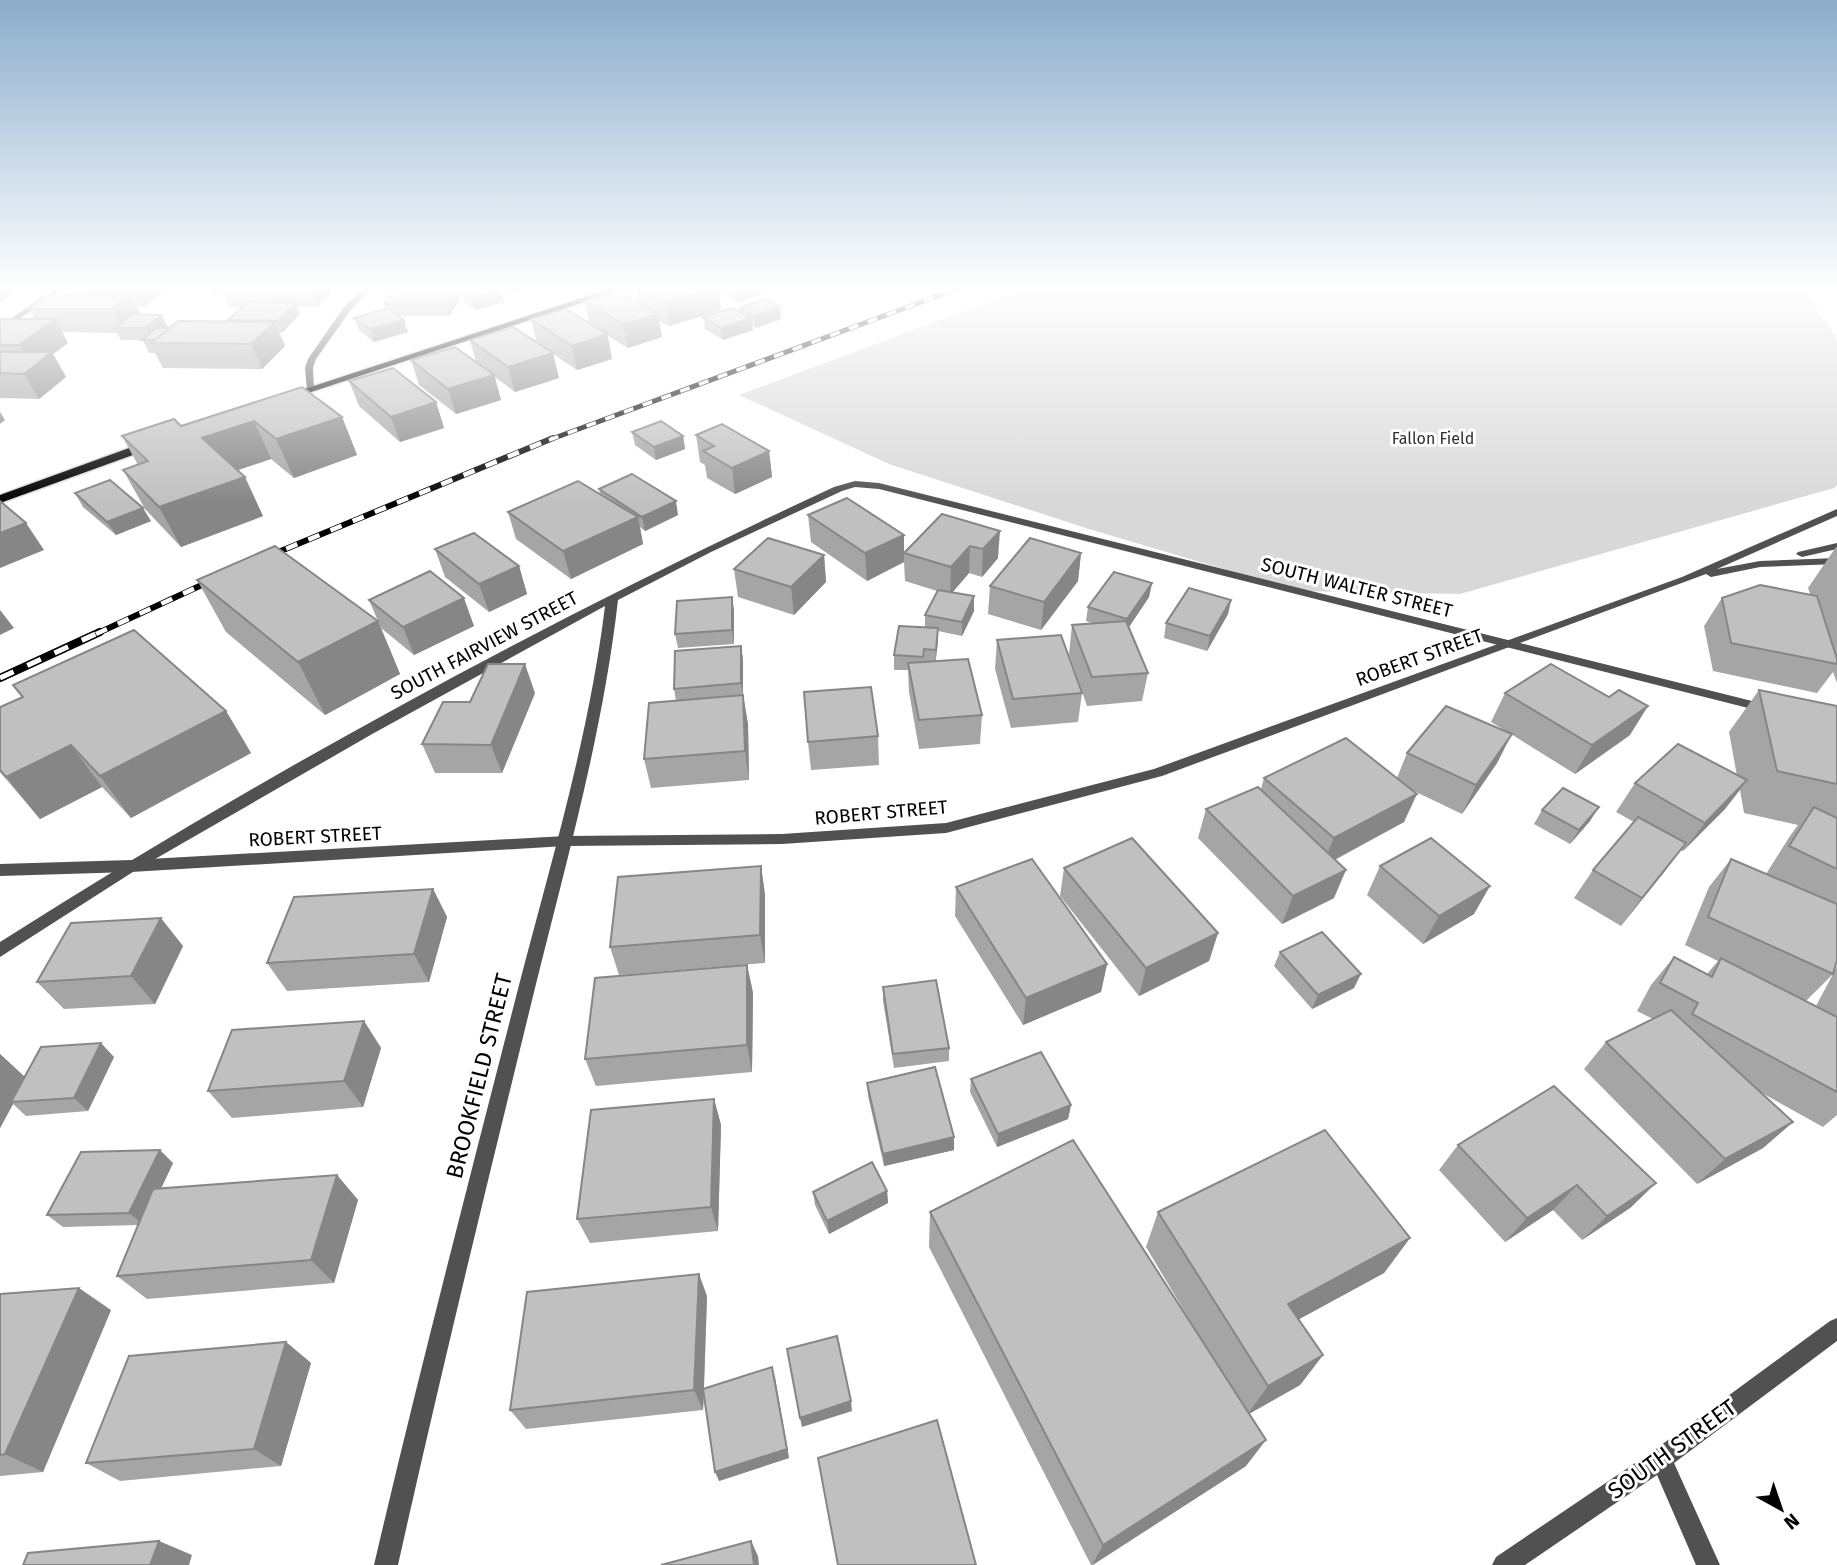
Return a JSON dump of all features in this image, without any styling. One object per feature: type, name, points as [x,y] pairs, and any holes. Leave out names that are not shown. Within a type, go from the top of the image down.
[{"type":"main road","points":[[273,401],[406,358]]},
{"type":"main road","points":[[0,499],[164,440]]},
{"type":"street","points":[[310,389],[309,368],[313,358]]},
{"type":"street","name":"SOUTH FAIRVIEW STREET","points":[[0,950],[131,866],[369,730],[612,598],[845,486],[867,484]]},
{"type":"street","name":"SOUTH WALTER STREET","points":[[867,484],[1773,710]]},
{"type":"street","name":"ROBERT STREET","points":[[0,870],[131,866],[565,841],[782,839],[946,828],[1157,772],[1686,579],[1837,512]]},
{"type":"street","points":[[1686,579],[1837,547]]},
{"type":"street","points":[[1760,564],[1837,561]]},
{"type":"street","name":"BROOKFIELD STREET","points":[[386,1565],[423,1400],[565,841],[599,692],[612,598]]},
{"type":"street","name":"SOUTH STREET","points":[[1504,1565],[1661,1459],[1837,1328]]},
{"type":"street","points":[[1661,1459],[1707,1565]]},
{"type":"green space","name":"Fallon Field","points":[[838,358],[1837,358],[1837,485],[1460,594],[1297,591],[1089,529],[889,464],[739,395]]},
{"type":"building","points":[[0,358],[44,358],[24,374],[0,373]]},
{"type":"building","points":[[470,358],[494,375],[448,389],[411,360]]},
{"type":"building","points":[[495,358],[537,358],[508,367]]},
{"type":"building","points":[[393,368],[436,402],[391,417],[349,381]]},
{"type":"building","points":[[302,387],[342,417],[276,439],[254,421],[202,438],[245,477],[159,507],[123,470],[148,461],[122,436],[174,419],[181,426]]},
{"type":"building","points":[[661,421],[683,436],[654,447],[632,432]]},
{"type":"building","points":[[722,424],[769,451],[732,468],[703,451],[714,446],[696,435]]},
{"type":"building","points":[[632,474],[676,501],[642,517],[599,489]]},
{"type":"building","points":[[110,480],[143,508],[107,522],[75,493]]},
{"type":"building","points":[[578,481],[638,517],[563,551],[508,512]]},
{"type":"building","points":[[847,498],[904,535],[865,553],[808,515]]},
{"type":"building","points":[[0,501],[26,523],[0,533]]},
{"type":"building","points":[[942,514],[1000,531],[983,549],[970,546],[951,567],[904,553]]},
{"type":"building","points":[[474,533],[519,566],[479,584],[435,549]]},
{"type":"building","points":[[768,538],[824,555],[791,587],[734,569]]},
{"type":"building","points":[[1030,538],[1081,553],[1044,602],[990,586]]},
{"type":"building","points":[[275,546],[378,621],[298,662],[197,580]]},
{"type":"building","points":[[430,571],[464,598],[403,627],[369,600]]},
{"type":"building","points":[[1114,572],[1152,583],[1127,619],[1088,607]]},
{"type":"building","points":[[1760,585],[1817,596],[1837,664],[1731,643],[1722,598]]},
{"type":"building","points":[[1189,588],[1231,600],[1210,636],[1166,623]]},
{"type":"building","points":[[938,590],[974,596],[962,622],[925,615]]},
{"type":"building","points":[[732,597],[732,630],[675,634],[677,601]]},
{"type":"building","points":[[1126,621],[1148,673],[1092,677],[1072,625]]},
{"type":"building","points":[[899,626],[938,628],[936,650],[924,649],[923,657],[894,655]]},
{"type":"building","points":[[134,630],[226,711],[100,776],[71,745],[6,777],[0,770],[0,707],[23,697],[13,685]]},
{"type":"building","points":[[1061,635],[1082,693],[1013,699],[997,640]]},
{"type":"building","points":[[741,646],[741,683],[674,689],[675,651]]},
{"type":"building","points":[[968,659],[982,715],[919,720],[908,663]]},
{"type":"building","points":[[488,664],[525,664],[491,745],[422,744],[443,702],[470,702]]},
{"type":"building","points":[[1551,664],[1609,697],[1619,690],[1648,706],[1592,745],[1505,693]]},
{"type":"building","points":[[871,687],[878,736],[808,742],[804,692]]},
{"type":"building","points":[[1759,690],[1837,706],[1837,784],[1777,771]]},
{"type":"building","points":[[743,695],[745,751],[644,759],[649,703]]},
{"type":"building","points":[[1446,706],[1512,734],[1476,785],[1407,753]]},
{"type":"building","points":[[1346,738],[1417,794],[1334,838],[1264,778]]},
{"type":"building","points":[[1678,744],[1747,780],[1705,823],[1635,783]]},
{"type":"building","points":[[1258,787],[1346,870],[1293,896],[1206,809]]},
{"type":"building","points":[[1563,788],[1599,807],[1579,830],[1542,810]]},
{"type":"building","points":[[1814,807],[1837,818],[1837,869],[1789,846]]},
{"type":"building","points":[[1638,817],[1686,843],[1642,898],[1593,870]]},
{"type":"building","points":[[1132,838],[1218,933],[1146,968],[1064,868]]},
{"type":"building","points":[[1431,838],[1490,886],[1439,916],[1380,866]]},
{"type":"building","points":[[1032,859],[1107,964],[1026,998],[956,887]]},
{"type":"building","points":[[1731,859],[1837,904],[1837,960],[1833,974],[1708,917]]},
{"type":"building","points":[[761,866],[760,935],[610,947],[618,877]]},
{"type":"building","points":[[433,889],[414,954],[267,963],[294,897]]},
{"type":"building","points":[[161,918],[131,976],[37,982],[71,923]]},
{"type":"building","points":[[1322,932],[1361,974],[1318,995],[1280,952]]},
{"type":"building","points":[[1674,957],[1712,977],[1721,958],[1837,1017],[1837,1092],[1692,1014],[1698,1003],[1660,983]]},
{"type":"building","points":[[747,965],[747,1045],[585,1059],[595,978]]},
{"type":"building","points":[[936,980],[949,1048],[893,1054],[883,987]]},
{"type":"building","points":[[1671,1010],[1793,1122],[1725,1159],[1606,1042]]},
{"type":"building","points":[[364,1021],[344,1081],[208,1091],[232,1030]]},
{"type":"building","points":[[101,1043],[74,1098],[11,1102],[41,1047]]},
{"type":"building","points":[[1041,1052],[1071,1105],[998,1134],[971,1079]]},
{"type":"building","points":[[935,1067],[954,1137],[883,1154],[867,1083]]},
{"type":"building","points":[[1554,1086],[1656,1183],[1607,1216],[1577,1185],[1527,1218],[1458,1145]]},
{"type":"building","points":[[714,1099],[711,1207],[577,1219],[591,1110]]},
{"type":"building","points":[[1325,1130],[1410,1238],[1288,1304],[1323,1355],[1268,1386],[1158,1212]]},
{"type":"building","points":[[1073,1140],[1266,1440],[1103,1545],[930,1212]]},
{"type":"building","points":[[160,1150],[129,1213],[47,1215],[81,1152]]},
{"type":"building","points":[[872,1162],[887,1191],[827,1221],[813,1192]]},
{"type":"building","points":[[337,1175],[311,1260],[117,1276],[153,1189]]},
{"type":"building","points":[[699,1274],[694,1390],[510,1410],[527,1292]]},
{"type":"building","points":[[79,1288],[5,1454],[0,1455],[0,1294]]},
{"type":"building","points":[[837,1336],[851,1401],[800,1418],[787,1349]]},
{"type":"building","points":[[286,1342],[254,1449],[86,1463],[129,1356]]},
{"type":"building","points":[[772,1367],[787,1449],[715,1472],[703,1389]]},
{"type":"building","points":[[937,1420],[976,1565],[838,1565],[818,1458]]},
{"type":"building","points":[[159,1541],[150,1565],[23,1565],[28,1553]]},
{"type":"building","points":[[751,1541],[754,1565],[661,1565]]},
{"type":"railway","points":[[549,440],[770,358]]},
{"type":"railway","points":[[264,558],[553,438]]},
{"type":"railway","points":[[96,634],[219,577]]},
{"type":"railway","points":[[0,678],[100,632]]}]
